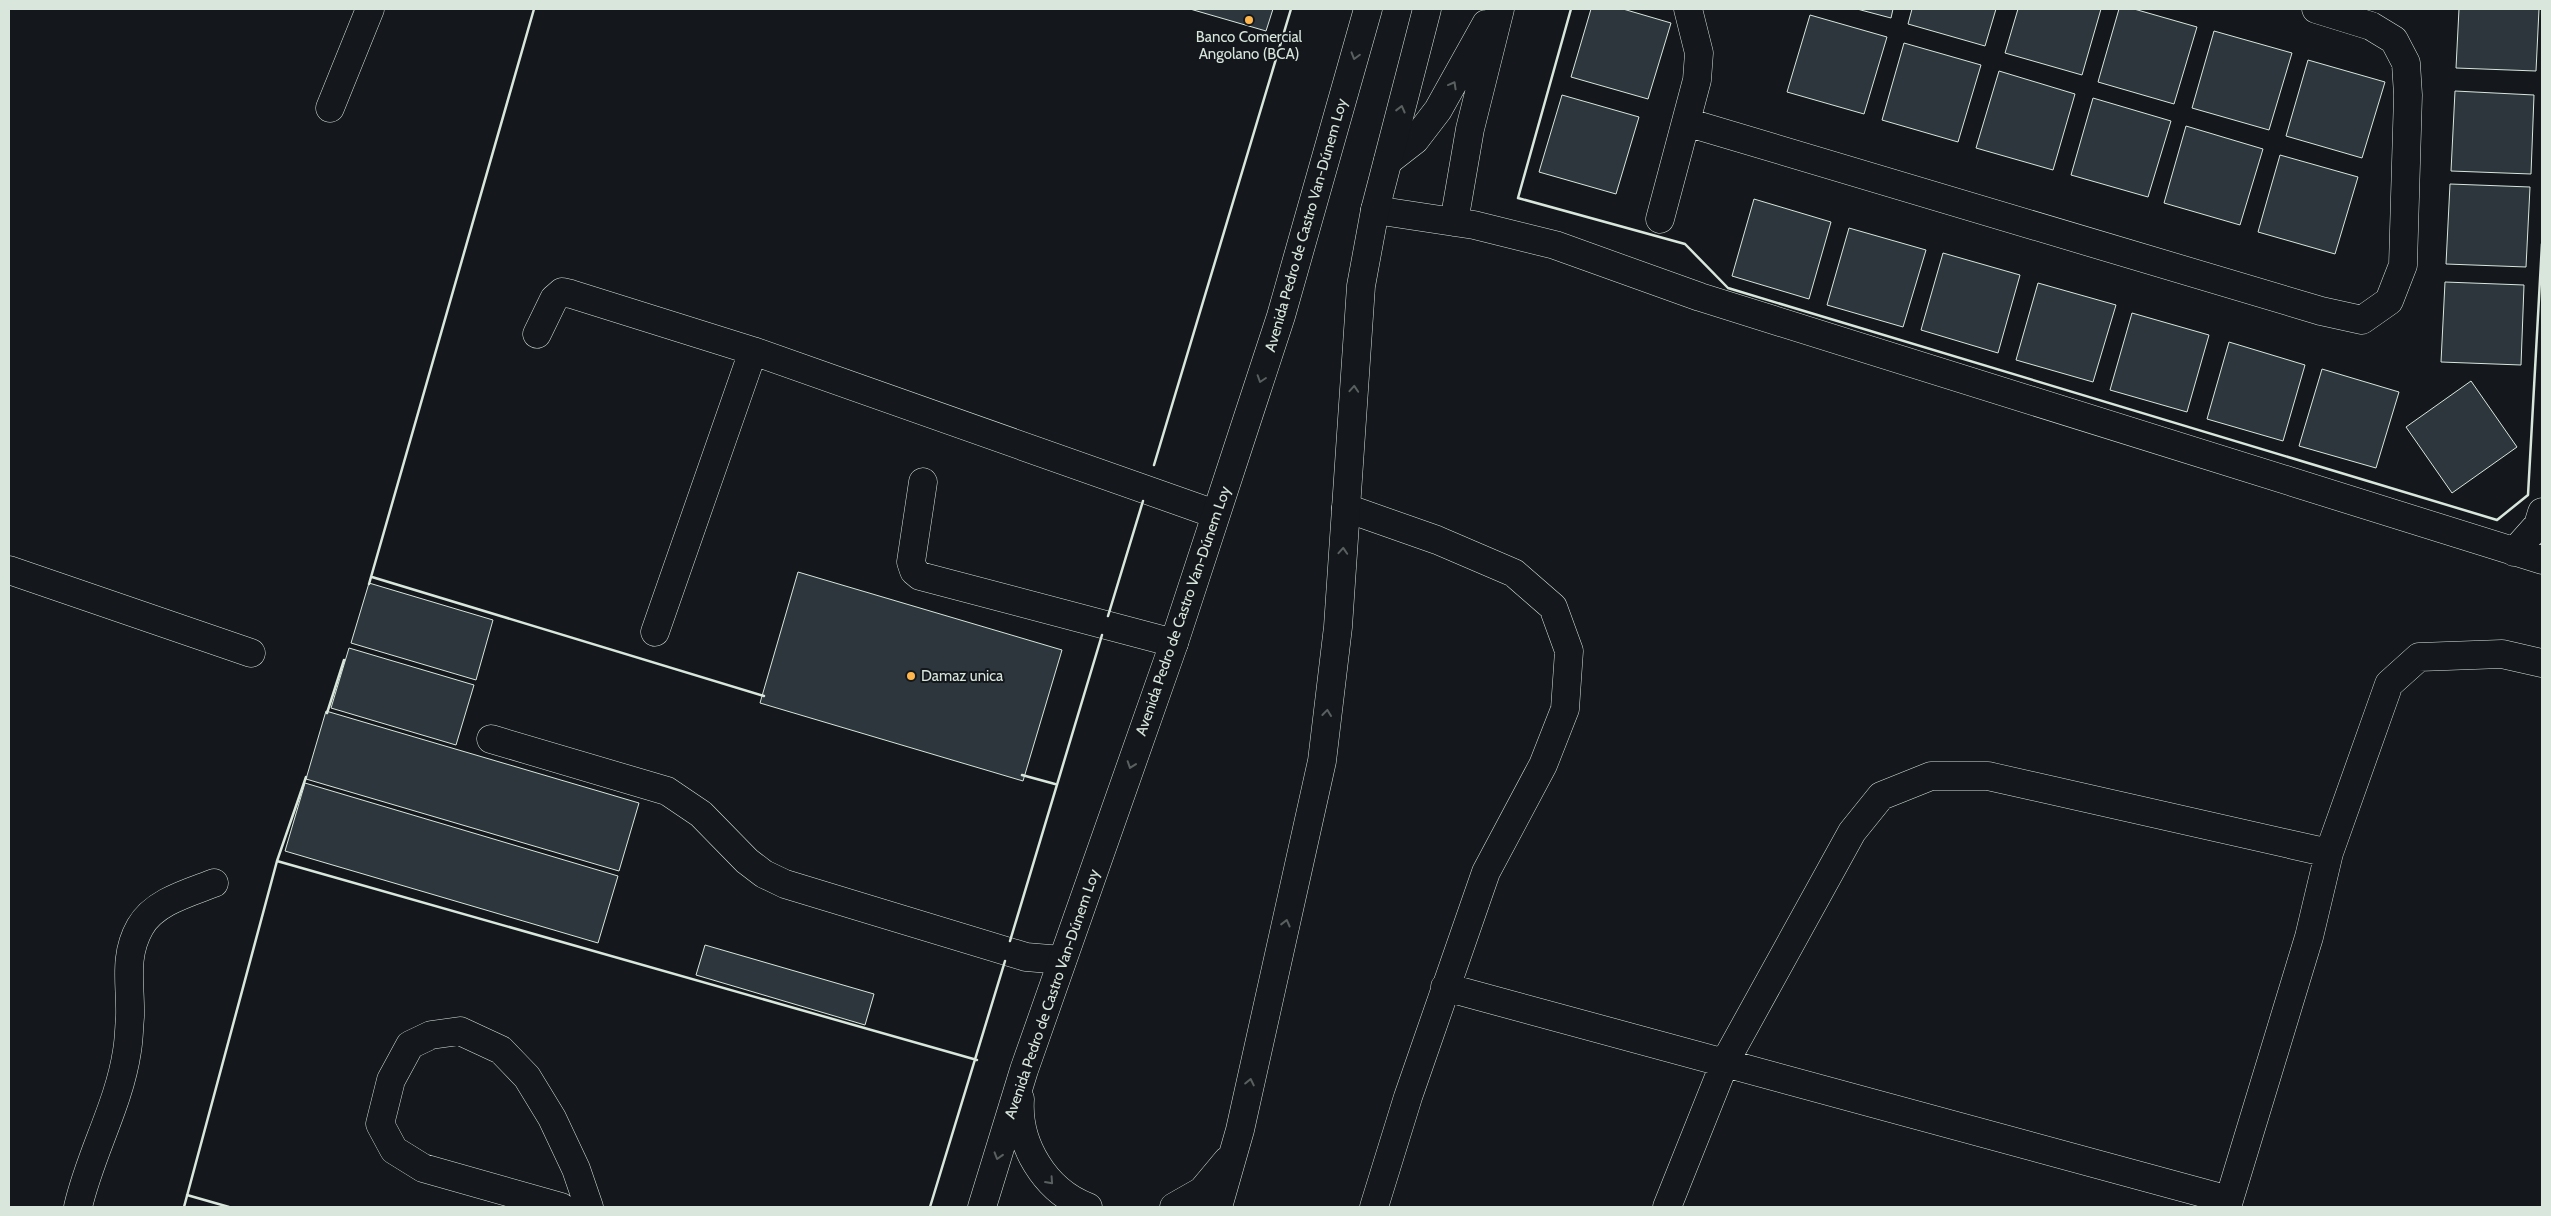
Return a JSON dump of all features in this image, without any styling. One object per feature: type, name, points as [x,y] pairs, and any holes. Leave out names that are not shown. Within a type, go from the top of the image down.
[{"type":"main road","points":[[330,108],[370,9]]},
{"type":"main road","name":"Avenida Pedro de Castro Van-Dúnem Loy","points":[[982,1207],[1024,1070],[1174,643],[1282,316],[1368,9]]},
{"type":"main road","points":[[1218,1207],[1240,1130],[1322,761],[1338,627],[1361,286],[1375,210],[1427,9]]},
{"type":"main road","points":[[1388,161],[1415,140],[1438,110],[1495,9]]},
{"type":"main road","points":[[1454,222],[1470,129],[1500,9]]},
{"type":"main road","points":[[1660,219],[1697,80],[1699,52],[1688,9]]},
{"type":"main road","points":[[1686,122],[2311,308],[2362,320],[2389,302],[2403,265],[2408,95],[2406,63],[2394,40],[2371,26],[2316,9]]},
{"type":"main road","points":[[1375,210],[1491,228],[1555,245],[1709,300],[2542,560]]},
{"type":"main road","points":[[537,334],[554,299],[562,292],[753,351],[1218,506]]},
{"type":"main road","points":[[654,632],[753,351]]},
{"type":"main road","points":[[837,363],[1218,506]]},
{"type":"main road","points":[[923,482],[911,562],[914,572],[920,576],[1174,643]]},
{"type":"main road","points":[[1346,508],[1437,540],[1514,573],[1553,607],[1569,651],[1565,709],[1543,765],[1486,872],[1445,987],[1374,1207]]},
{"type":"main road","points":[[2514,552],[2538,525],[2542,512]]},
{"type":"main road","points":[[9,570],[250,652]]},
{"type":"main road","points":[[1445,987],[1725,1062],[2228,1203],[2301,963],[2329,853],[2389,684],[2419,657],[2502,654],[2542,663]]},
{"type":"main road","points":[[491,739],[667,791],[701,814],[747,861],[764,874],[785,884],[1026,957],[1062,960]]},
{"type":"main road","points":[[1667,1207],[1725,1062],[1852,832],[1881,796],[1931,776],[1988,776],[2329,853]]},
{"type":"main road","points":[[78,1207],[127,1051],[130,1013],[127,981],[130,954],[140,927],[151,912],[180,896],[214,883]]},
{"type":"main road","points":[[561,1207],[423,1168],[394,1150],[380,1124],[390,1080],[410,1045],[431,1035],[460,1031],[501,1050],[527,1077],[552,1118],[576,1169],[589,1207]]},
{"type":"main road","points":[[1024,1070],[1019,1106],[1025,1141],[1033,1158],[1054,1186],[1088,1207]]},
{"type":"main road","points":[[1174,1207],[1202,1191],[1215,1178],[1226,1163],[1240,1130]]},
{"type":"building","name":"Banco Comercial Angolano (BCA)","points":[[1190,9],[1273,9],[1266,31]]},
{"type":"building","points":[[1591,9],[1623,9],[1671,23],[1648,99],[1571,77]]},
{"type":"building","points":[[1857,9],[1893,9],[1891,18]]},
{"type":"building","points":[[1912,9],[1996,9],[1985,46],[1908,24]]},
{"type":"building","points":[[2018,9],[2101,9],[2082,75],[2005,53]]},
{"type":"building","points":[[2119,9],[2134,9],[2197,27],[2174,104],[2098,82]]},
{"type":"building","points":[[2459,9],[2539,9],[2536,71],[2456,68]]},
{"type":"building","points":[[1810,15],[1887,37],[1864,114],[1787,92]]},
{"type":"building","points":[[2214,31],[2292,53],[2269,130],[2192,108]]},
{"type":"building","points":[[1904,43],[1981,65],[1958,142],[1882,120]]},
{"type":"building","points":[[2308,60],[2385,82],[2362,158],[2286,136]]},
{"type":"building","points":[[1999,71],[2075,94],[2053,170],[1976,148]]},
{"type":"building","points":[[2455,91],[2534,95],[2531,174],[2451,171]]},
{"type":"building","points":[[1562,95],[1639,117],[1616,194],[1539,172]]},
{"type":"building","points":[[2093,98],[2171,121],[2148,197],[2071,175]]},
{"type":"building","points":[[2186,126],[2263,149],[2240,225],[2164,203]]},
{"type":"building","points":[[2280,155],[2358,177],[2335,254],[2258,232]]},
{"type":"building","points":[[2450,184],[2530,187],[2526,267],[2446,264]]},
{"type":"building","points":[[1754,199],[1831,222],[1809,299],[1732,276]]},
{"type":"building","points":[[1849,228],[1926,250],[1903,327],[1827,305]]},
{"type":"building","points":[[1943,253],[2020,275],[1998,353],[1921,330]]},
{"type":"building","points":[[2445,282],[2524,285],[2521,365],[2441,362]]},
{"type":"building","points":[[2038,283],[2116,305],[2093,382],[2016,360]]},
{"type":"building","points":[[2132,313],[2209,335],[2187,412],[2110,390]]},
{"type":"building","points":[[2229,342],[2305,365],[2283,441],[2207,419]]},
{"type":"building","points":[[2322,369],[2399,392],[2376,468],[2299,446]]},
{"type":"building","points":[[2471,381],[2517,447],[2452,493],[2406,427]]},
{"type":"building","name":"Damaz unica","points":[[798,572],[1062,650],[1023,781],[760,703]]},
{"type":"building","points":[[369,583],[493,620],[476,680],[351,643]]},
{"type":"building","points":[[349,648],[474,685],[456,745],[331,708]]},
{"type":"building","points":[[326,711],[639,803],[619,871],[306,779]]},
{"type":"building","points":[[305,783],[618,876],[598,943],[285,851]]},
{"type":"building","points":[[705,945],[874,994],[865,1025],[696,975]]},
{"type":"wall","points":[[369,584],[534,9]]},
{"type":"wall","points":[[1154,465],[1291,9]]},
{"type":"wall","points":[[1571,9],[1518,198],[1685,244],[1728,288],[2497,520],[2528,495],[2542,244]]},
{"type":"wall","points":[[1108,616],[1143,501]]},
{"type":"wall","points":[[372,577],[764,696]]},
{"type":"wall","points":[[1010,941],[1102,635]]},
{"type":"wall","points":[[327,713],[344,660]]},
{"type":"wall","points":[[1022,775],[1055,784]]},
{"type":"wall","points":[[184,1207],[277,861],[306,777]]},
{"type":"wall","points":[[277,861],[977,1060]]},
{"type":"wall","points":[[930,1207],[1005,961]]},
{"type":"wall","points":[[187,1195],[229,1207]]},
{"type":"place","name":"Banco Comercial Angolano (BCA)","points":[[1249,20]]},
{"type":"place","name":"Damaz unica","points":[[911,676]]}]
